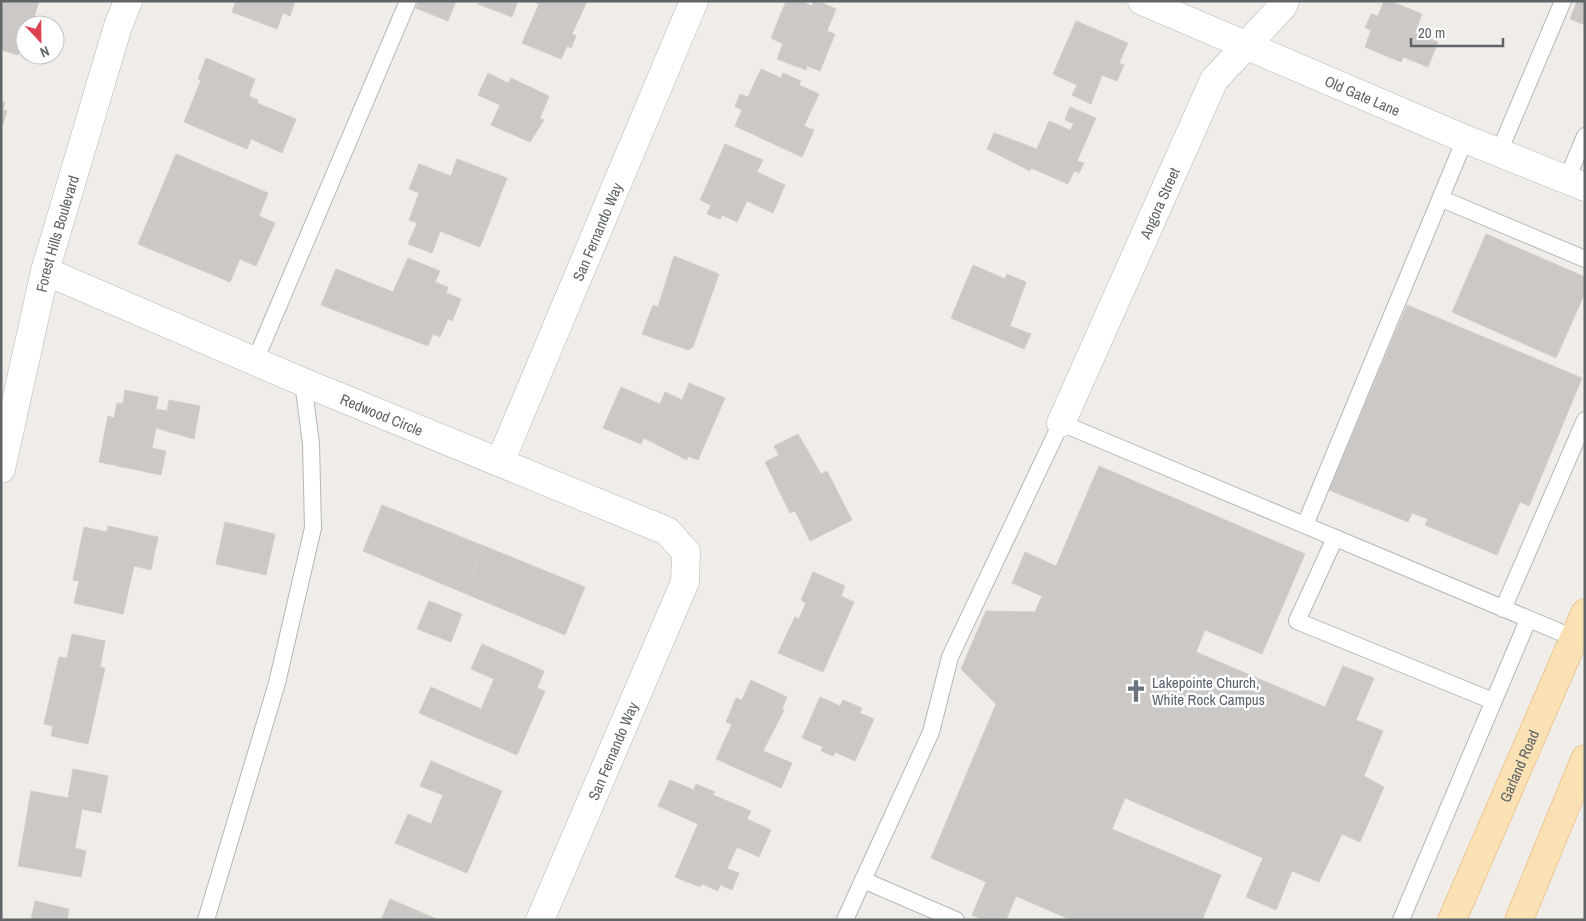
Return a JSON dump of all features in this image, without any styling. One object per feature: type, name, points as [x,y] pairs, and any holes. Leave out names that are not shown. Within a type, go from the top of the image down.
[{"type":"main road","name":"Garland Road","points":[[1452,920],[1579,640],[1585,613]]},
{"type":"main road","points":[[1519,920],[1585,759]]},
{"type":"street","name":"Forest Hills Boulevard","points":[[1,469],[44,271],[118,26],[128,1]]},
{"type":"street","name":"San Fernando Way","points":[[500,462],[694,1]]},
{"type":"street","name":"Old Gate Lane","points":[[1142,1],[1465,139],[1576,183]]},
{"type":"street","name":"Angora Street","points":[[1061,423],[1214,80],[1282,7],[1284,1]]},
{"type":"street","name":"Redwood Circle","points":[[44,271],[303,382],[667,530],[686,552],[686,582]]},
{"type":"street","name":"San Fernando Way","points":[[540,920],[686,582]]},
{"type":"lane","points":[[255,361],[408,1]]},
{"type":"lane","points":[[1499,152],[1564,1]]},
{"type":"lane","points":[[1576,183],[1585,136]]},
{"type":"lane","points":[[1305,525],[1442,199],[1465,139]]},
{"type":"lane","points":[[1442,199],[1585,259]]},
{"type":"lane","points":[[206,920],[277,683],[313,528],[311,444],[303,382]]},
{"type":"lane","points":[[1503,609],[1585,420]]},
{"type":"lane","points":[[845,920],[931,732],[950,657],[1061,423],[1579,640]]},
{"type":"lane","points":[[1335,538],[1296,621],[1493,701]]},
{"type":"lane","points":[[1401,920],[1528,620]]},
{"type":"lane","points":[[863,880],[956,920]]},
{"type":"building","points":[[1,1],[39,1],[35,15],[15,15],[15,54],[1,50]]},
{"type":"building","points":[[236,1],[295,1],[290,16],[283,13],[277,29],[232,12]]},
{"type":"building","points":[[419,1],[456,1],[448,21],[416,8]]},
{"type":"building","points":[[480,1],[518,1],[512,17],[478,4]]},
{"type":"building","points":[[533,1],[587,1],[572,34],[576,36],[571,48],[567,46],[561,59],[522,43],[539,4]]},
{"type":"building","points":[[786,1],[801,1],[812,6],[813,1],[818,1],[836,9],[827,31],[835,34],[820,71],[807,66],[806,70],[777,59],[783,44],[771,38]]},
{"type":"building","points":[[1384,1],[1390,1],[1422,14],[1415,33],[1438,42],[1428,67],[1403,57],[1401,62],[1365,47],[1371,30],[1365,28],[1371,14],[1378,16]]},
{"type":"building","points":[[1577,1],[1585,1],[1585,25],[1570,19]]},
{"type":"building","points":[[1076,21],[1128,43],[1119,63],[1124,65],[1117,81],[1102,75],[1091,104],[1072,95],[1077,85],[1053,74]]},
{"type":"building","points":[[206,58],[255,79],[249,96],[258,100],[257,103],[296,119],[282,153],[251,139],[247,149],[184,122],[201,80],[198,79]]},
{"type":"building","points":[[761,69],[781,78],[783,73],[801,81],[799,85],[819,94],[804,126],[814,130],[802,157],[735,126],[742,110],[735,106],[740,94],[748,97]]},
{"type":"building","points":[[488,73],[508,83],[511,78],[549,96],[540,118],[544,120],[530,142],[491,125],[500,105],[478,95]]},
{"type":"building","points":[[1,101],[5,103],[3,110],[7,111],[3,124],[1,124]]},
{"type":"building","points":[[1070,107],[1096,118],[1077,161],[1084,163],[1079,173],[1074,171],[1068,184],[1031,168],[1030,171],[987,149],[994,133],[1037,149],[1049,121],[1070,130],[1074,124],[1065,120]]},
{"type":"building","points":[[725,144],[763,160],[757,172],[785,185],[773,213],[747,201],[737,222],[722,215],[720,219],[707,214],[711,205],[700,200]]},
{"type":"building","points":[[176,154],[268,193],[259,216],[275,223],[256,266],[240,259],[230,282],[138,244]]},
{"type":"building","points":[[457,159],[507,178],[480,247],[440,231],[432,253],[408,244],[417,223],[409,220],[419,193],[409,189],[419,164],[451,176]]},
{"type":"building","points":[[1486,234],[1585,277],[1585,293],[1556,358],[1452,312]]},
{"type":"building","points":[[674,256],[719,274],[693,347],[688,350],[642,334],[653,305],[658,307]]},
{"type":"building","points":[[408,258],[440,271],[435,282],[448,287],[446,293],[461,299],[452,321],[448,319],[440,337],[433,334],[428,346],[321,305],[336,269],[393,292]]},
{"type":"building","points":[[973,265],[1005,279],[1007,274],[1026,282],[1010,326],[1031,334],[1024,349],[951,318]]},
{"type":"building","points":[[1407,305],[1582,378],[1529,506],[1520,502],[1497,555],[1425,525],[1428,519],[1412,513],[1408,522],[1329,490]]},
{"type":"building","points":[[689,383],[725,398],[698,460],[688,456],[687,460],[644,438],[641,444],[603,428],[621,387],[660,404],[665,392],[682,400]]},
{"type":"building","points":[[125,390],[158,397],[156,409],[167,411],[169,400],[200,406],[194,439],[156,428],[152,448],[166,451],[161,475],[99,462],[108,416],[114,418],[117,403],[123,404]]},
{"type":"building","points":[[798,434],[821,474],[827,471],[852,520],[810,541],[795,511],[790,513],[765,462],[779,455],[774,446]]},
{"type":"building","name":"Lakepointe Church, White Rock Campus","points":[[1099,466],[1305,554],[1262,654],[1205,630],[1196,652],[1325,707],[1343,666],[1374,678],[1356,720],[1383,731],[1364,776],[1384,787],[1360,842],[1342,834],[1319,882],[1292,871],[1276,910],[1246,897],[1263,858],[1125,798],[1112,829],[1221,875],[1202,920],[1071,920],[1016,896],[1006,920],[984,920],[972,915],[986,882],[931,858],[996,704],[961,669],[986,611],[1035,612],[1042,596],[1012,583],[1025,552],[1056,566]]},
{"type":"building","points":[[382,505],[484,546],[464,593],[363,551]]},
{"type":"building","points":[[225,522],[275,534],[266,575],[216,564]]},
{"type":"building","points":[[108,526],[158,537],[151,570],[134,566],[123,614],[74,603],[79,581],[73,580],[84,527],[107,532]]},
{"type":"building","points":[[484,546],[585,587],[565,635],[464,593]]},
{"type":"building","points":[[813,572],[845,586],[841,596],[854,602],[823,672],[778,653],[795,617],[799,619],[806,603],[801,600]]},
{"type":"building","points":[[429,601],[462,614],[451,642],[417,629]]},
{"type":"building","points":[[72,634],[105,641],[100,667],[105,668],[88,744],[51,736],[53,726],[44,724],[59,657],[67,658]]},
{"type":"building","points":[[482,644],[544,671],[537,688],[545,691],[517,755],[419,713],[431,687],[481,709],[494,679],[471,669]]},
{"type":"building","points":[[751,680],[787,697],[782,709],[784,710],[763,751],[792,763],[781,788],[716,759],[732,724],[726,722],[736,698],[742,700]]},
{"type":"building","points":[[820,697],[840,706],[843,700],[862,708],[860,713],[874,719],[855,761],[835,752],[833,756],[821,751],[823,747],[802,738]]},
{"type":"building","points":[[431,761],[502,791],[467,873],[395,843],[408,814],[431,824],[443,795],[420,786]]},
{"type":"building","points":[[73,769],[108,776],[101,813],[82,809],[75,848],[86,851],[81,877],[18,866],[31,791],[68,798]]},
{"type":"building","points":[[670,780],[694,790],[696,784],[715,792],[713,795],[751,811],[747,819],[771,830],[759,857],[737,847],[727,869],[739,873],[732,890],[720,885],[718,891],[702,884],[700,887],[675,877],[698,824],[658,806]]},
{"type":"building","points":[[390,899],[439,920],[381,920]]},
{"type":"building","points":[[35,901],[69,909],[67,920],[31,920]]},
{"type":"place","name":"Lakepointe Church, White Rock Campus","points":[[1136,691]]}]
